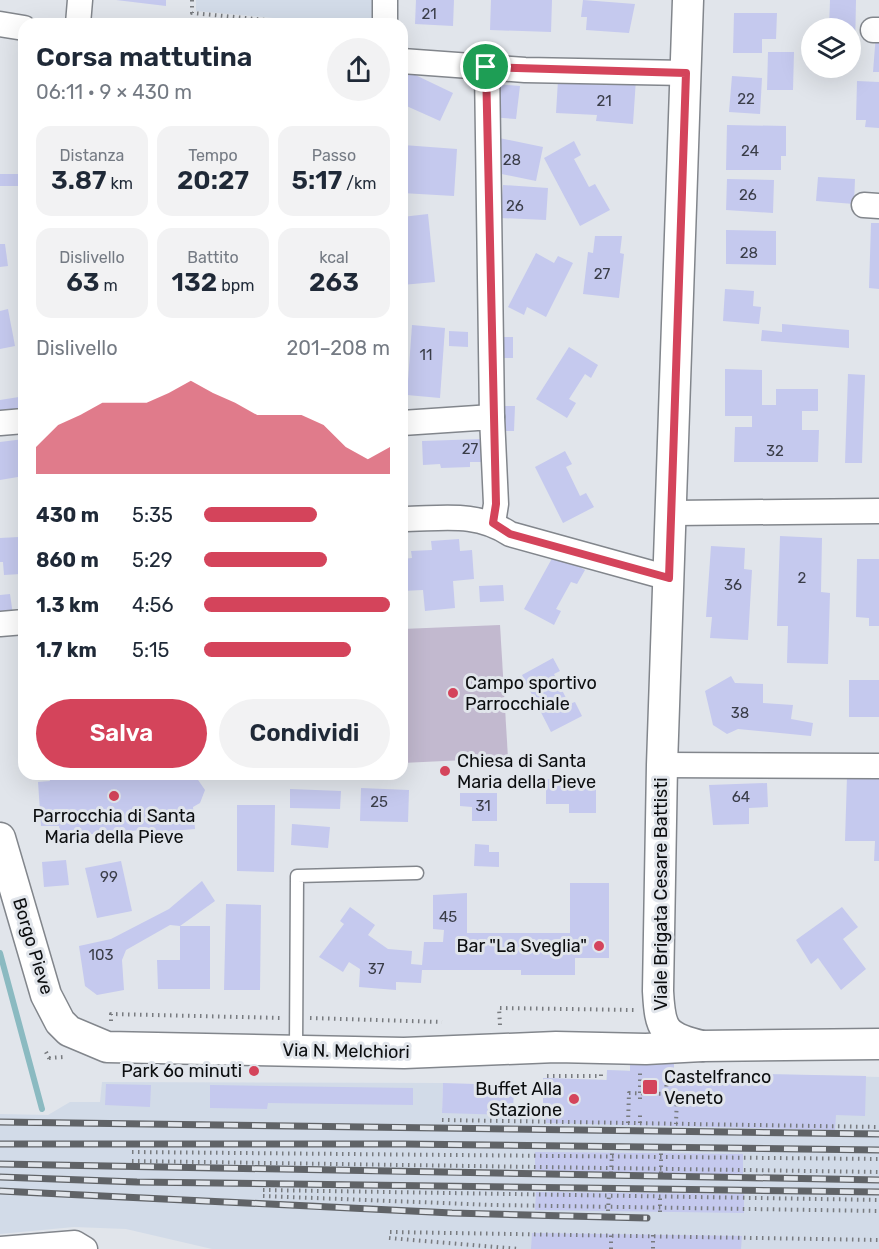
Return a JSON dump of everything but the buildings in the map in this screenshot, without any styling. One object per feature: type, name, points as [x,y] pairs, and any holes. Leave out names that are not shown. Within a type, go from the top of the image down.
[{"type":"street","points":[[78,18],[80,0]]},
{"type":"street","points":[[385,0],[385,18]]},
{"type":"street","name":"Viale Brigata Cesare Battisti","points":[[650,1016],[658,991],[662,765],[673,513],[688,0]]},
{"type":"street","points":[[0,24],[18,27]]},
{"type":"street","points":[[408,61],[486,67],[686,73]]},
{"type":"street","points":[[486,67],[492,417],[496,504],[493,523]]},
{"type":"street","points":[[408,423],[492,417]]},
{"type":"street","points":[[0,423],[18,422]]},
{"type":"street","points":[[673,513],[879,511]]},
{"type":"street","points":[[408,519],[476,518],[493,523],[510,534],[669,578]]},
{"type":"street","points":[[0,624],[18,622]]},
{"type":"street","name":"Viale Brigata Cesare Battisti","points":[[662,765],[879,766]]},
{"type":"street","name":"Borgo Pieve","points":[[0,838],[6,884],[46,995],[60,1022],[69,1031],[86,1039]]},
{"type":"street","name":"Via N. Melchiori","points":[[607,1047],[631,1041],[650,1016],[675,1038],[702,1046]]},
{"type":"street","name":"Via N. Melchiori","points":[[86,1039],[107,1047],[404,1053],[607,1047],[646,1049],[879,1044]]},
{"type":"street","points":[[0,1249],[75,1243],[85,1249]]},
{"type":"lane","points":[[296,1050],[297,876],[417,873]]},
{"type":"path","points":[[192,0],[192,13],[245,18]]},
{"type":"path","points":[[500,1024],[499,1008],[650,1016]]},
{"type":"path","points":[[111,1021],[111,1014],[290,1018]]},
{"type":"path","points":[[309,1018],[442,1022]]},
{"type":"path","points":[[46,1052],[51,1062]]},
{"type":"path","points":[[640,1099],[641,1066]]},
{"type":"path","points":[[666,1094],[667,1066]]},
{"type":"path","points":[[628,1123],[629,1093],[677,1095],[676,1124]]},
{"type":"path","points":[[640,1123],[640,1114],[643,1114]]},
{"type":"path","points":[[442,1120],[879,1127]]},
{"type":"path","points":[[132,1152],[612,1154],[879,1159]]},
{"type":"path","points":[[612,1154],[612,1171]]},
{"type":"path","points":[[661,1155],[661,1172]]},
{"type":"path","points":[[132,1161],[661,1172],[879,1172]]},
{"type":"path","points":[[263,1190],[879,1200]]},
{"type":"path","points":[[609,1194],[609,1210]]},
{"type":"path","points":[[660,1195],[660,1211]]},
{"type":"path","points":[[263,1196],[609,1210],[879,1211]]},
{"type":"path","points":[[390,1232],[879,1240]]},
{"type":"path","points":[[611,1235],[611,1249]]},
{"type":"path","points":[[653,1236],[653,1249]]},
{"type":"path","points":[[389,1238],[520,1249]]},
{"type":"shaded area","points":[[196,0],[378,0],[378,18],[273,18],[196,11]]},
{"type":"shaded area","name":"Campo sportivo Parrocchiale","points":[[500,625],[508,758],[408,763],[408,629]]},
{"type":"shaded area","points":[[607,1070],[695,1072],[695,1083],[759,1084],[760,1074],[879,1077],[879,1249],[212,1249],[126,1229],[74,1227],[0,1234],[0,1114],[48,1115],[70,1102],[100,1102],[102,1082],[443,1083],[442,1108],[513,1109],[543,1108],[543,1078],[606,1080]]},
{"type":"waterway","points":[[0,953],[42,1109]]},
{"type":"railway","points":[[0,1122],[879,1134]]},
{"type":"railway","points":[[0,1144],[404,1144],[879,1150]]},
{"type":"railway","points":[[0,1164],[879,1180]]},
{"type":"railway","points":[[0,1177],[137,1182],[879,1192]]},
{"type":"railway","points":[[0,1191],[452,1213],[647,1218]]},
{"type":"place","name":"Campo sportivo Parrocchiale","points":[[453,693]]},
{"type":"place","name":"Chiesa di Santa Maria della Pieve","points":[[445,771]]},
{"type":"place","name":"Parrocchia di Santa Maria della Pieve","points":[[114,796]]},
{"type":"place","name":"Bar \"La Sveglia\"","points":[[599,946]]},
{"type":"place","name":"Park 6o minuti","points":[[254,1071]]},
{"type":"place","name":"Castelfranco Veneto","points":[[650,1087]]},
{"type":"place","name":"Buffet Alla Stazione","points":[[574,1099]]},
{"type":"route","points":[[486,67],[525,70],[686,73],[673,513],[669,578],[510,534],[493,523],[496,504],[492,417],[486,67]]}]
